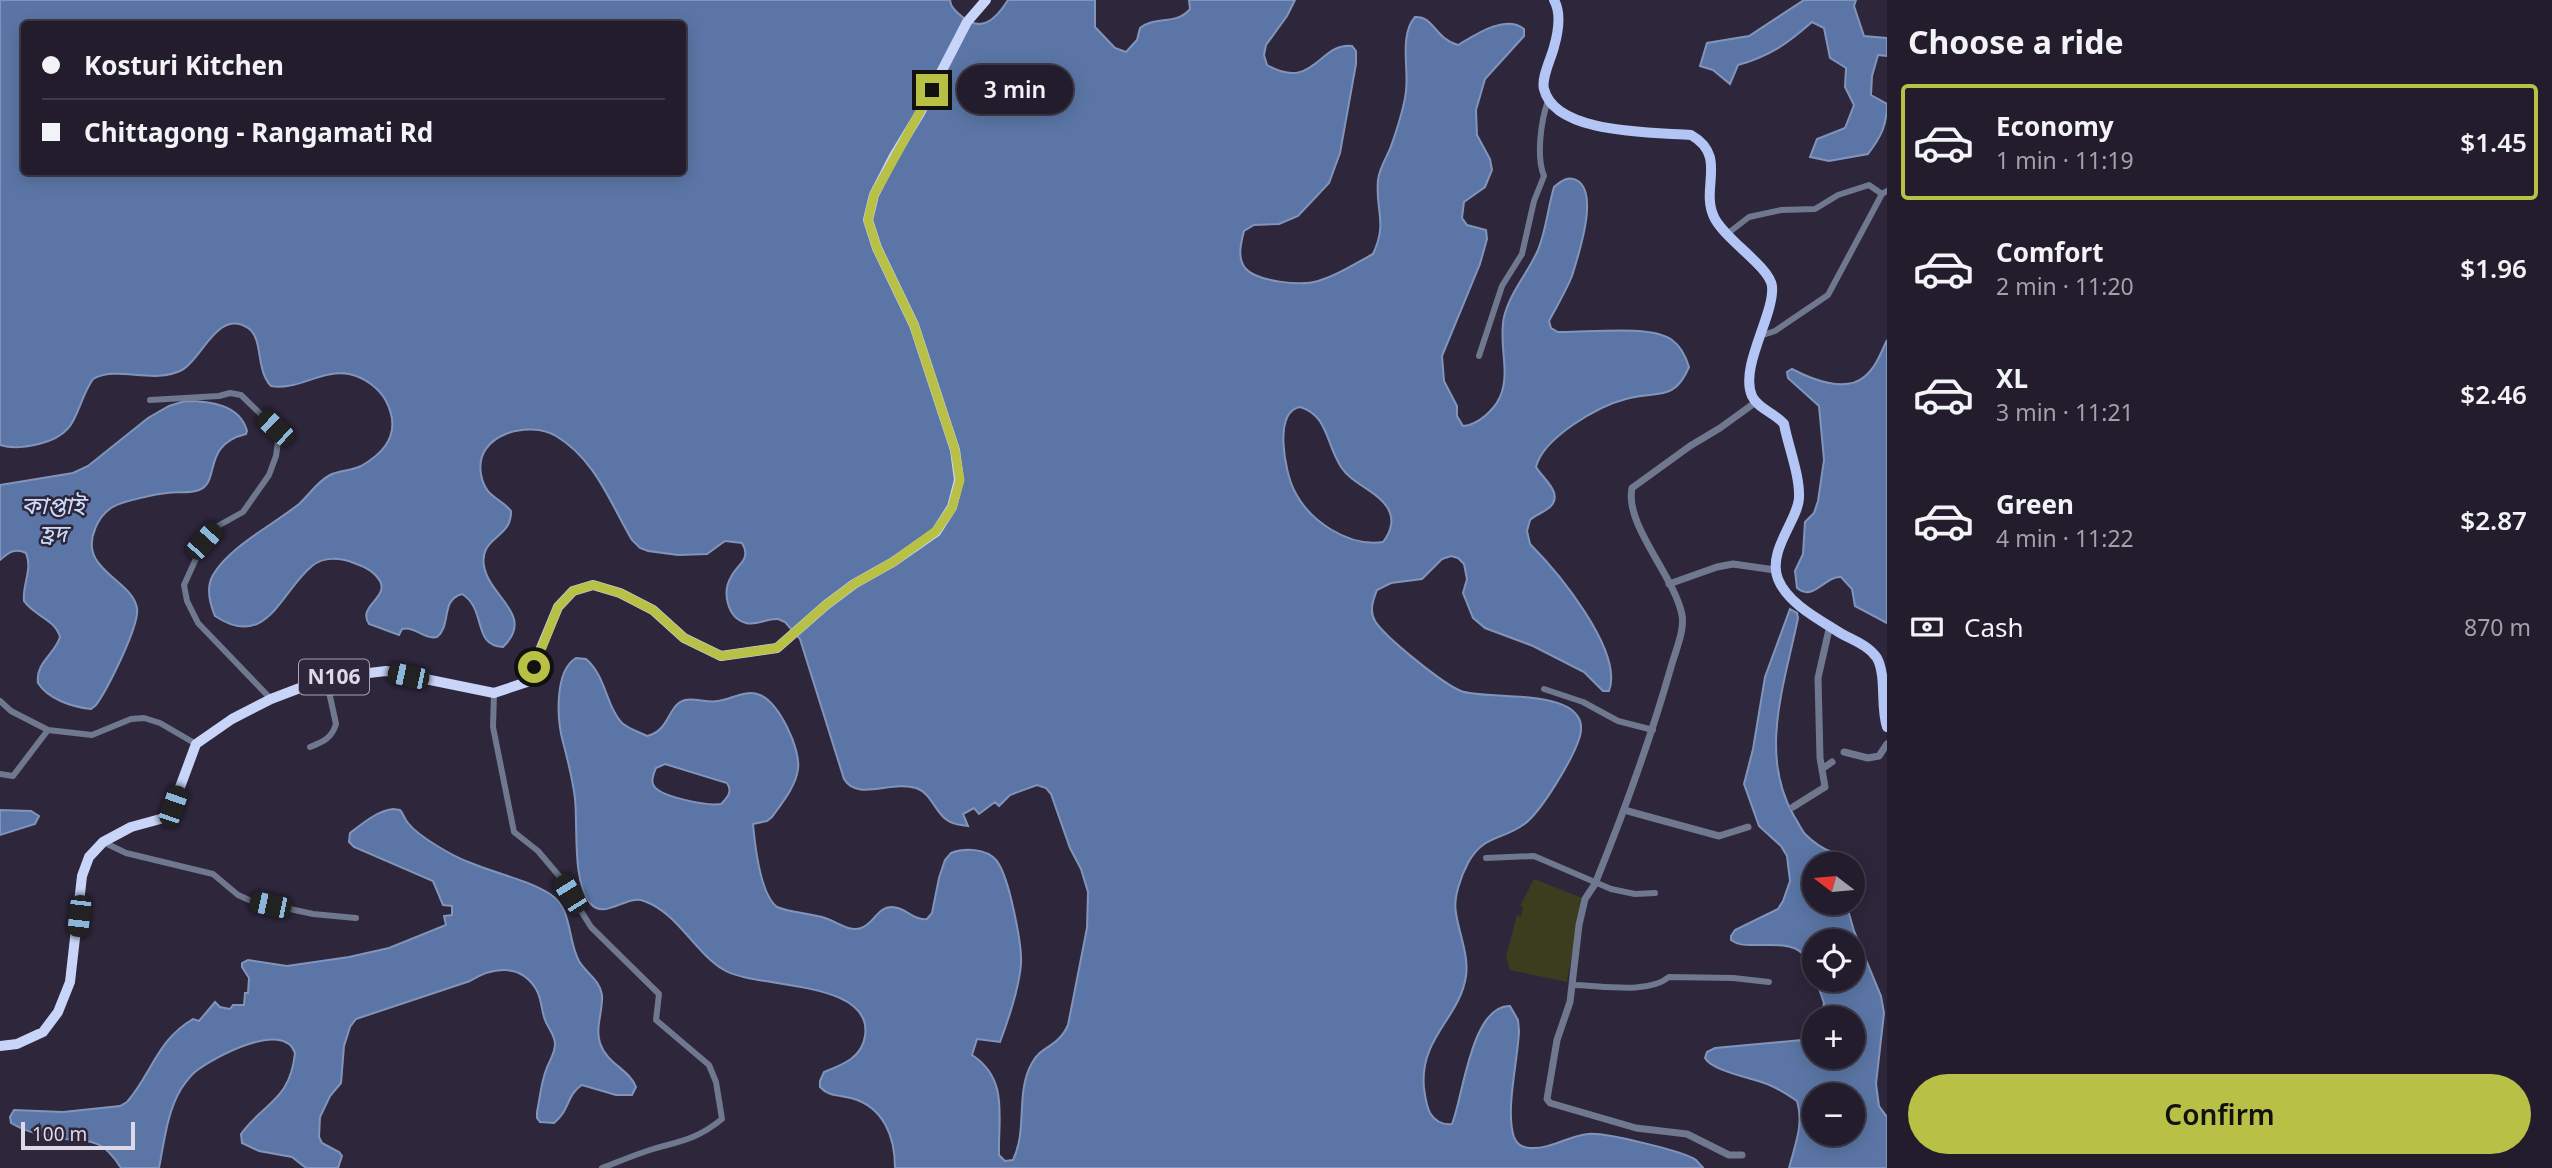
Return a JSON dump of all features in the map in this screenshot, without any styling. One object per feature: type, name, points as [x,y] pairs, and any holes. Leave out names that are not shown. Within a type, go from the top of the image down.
[{"type":"highway","points":[[494,693],[527,682],[558,607],[573,591],[593,585],[620,593],[653,610],[684,638],[721,656],[777,648],[854,584],[893,562],[936,531],[952,508],[960,480],[955,450],[914,325],[877,248],[868,220],[874,195],[894,156],[920,113],[967,22],[986,0]]},
{"type":"highway","name":"N106","points":[[196,744],[232,719],[271,699],[326,678],[386,671],[494,693]]},
{"type":"highway","points":[[0,1046],[17,1044],[43,1031],[58,1012],[70,982],[82,876],[89,857],[103,842],[131,827],[164,818],[173,806],[196,744]]},
{"type":"main road","points":[[1554,0],[1557,5],[1559,30],[1543,86],[1548,101],[1569,116],[1611,130],[1691,135],[1702,141],[1709,150],[1711,162],[1709,205],[1715,221],[1744,254],[1765,271],[1772,284],[1771,302],[1753,359],[1750,384],[1756,402],[1776,415],[1784,424],[1799,499],[1779,550],[1776,570],[1785,593],[1867,647],[1878,660],[1882,674],[1887,727]]},
{"type":"street","points":[[1479,356],[1502,286],[1522,254],[1534,201],[1544,176],[1540,167],[1540,143],[1543,114],[1548,101]]},
{"type":"street","points":[[1727,234],[1749,217],[1781,210],[1815,209],[1838,195],[1869,185],[1884,192],[1828,295],[1775,331],[1759,336]]},
{"type":"street","points":[[150,400],[230,393],[241,395],[279,435],[276,456],[269,475],[243,512],[216,527],[204,541],[184,585],[187,601],[198,623],[271,699]]},
{"type":"street","points":[[1742,1155],[1729,1155],[1687,1134],[1636,1128],[1547,1099],[1557,1040],[1567,1014],[1585,899],[1595,884],[1653,730],[1682,616],[1669,584],[1634,516],[1629,500],[1632,488],[1756,402]]},
{"type":"street","points":[[1669,584],[1733,564],[1776,570]]},
{"type":"street","points":[[1793,807],[1825,787],[1818,678],[1830,625]]},
{"type":"street","points":[[310,747],[327,740],[334,732],[336,724],[326,678]]},
{"type":"street","points":[[1544,689],[1583,702],[1618,721],[1653,730]]},
{"type":"street","points":[[494,693],[493,727],[514,832],[538,851],[560,877],[591,927],[659,993],[656,1020],[709,1065],[716,1082],[722,1119],[706,1132],[681,1143],[650,1150],[602,1168]]},
{"type":"street","points":[[0,701],[11,711],[48,730],[92,734],[131,719],[144,718],[160,723],[196,744]]},
{"type":"street","points":[[0,774],[13,776],[48,730]]},
{"type":"street","points":[[1843,752],[1868,758],[1879,756],[1887,744]]},
{"type":"street","points":[[1822,769],[1832,762]]},
{"type":"street","points":[[1624,810],[1719,836],[1748,827]]},
{"type":"street","points":[[103,842],[126,853],[213,874],[238,895],[249,900],[313,914],[356,918]]},
{"type":"street","points":[[1486,858],[1534,856],[1595,884],[1623,892],[1655,893]]},
{"type":"street","points":[[1572,985],[1645,988],[1662,983],[1669,977],[1733,978],[1769,982]]},
{"type":"green space","points":[[1534,879],[1582,898],[1567,982],[1510,970],[1506,957],[1517,915],[1521,916],[1523,907],[1520,906]]},
{"type":"water","name":"কাপ্তাই হ্রদ","points":[[0,0],[950,0],[954,9],[967,20],[980,24],[998,14],[1008,0],[1095,0],[1095,27],[1115,48],[1126,52],[1137,40],[1140,28],[1153,22],[1179,17],[1190,9],[1189,0],[1295,0],[1266,45],[1264,55],[1267,65],[1283,72],[1295,73],[1306,70],[1331,51],[1341,47],[1352,46],[1356,51],[1340,153],[1329,183],[1298,216],[1279,224],[1254,225],[1244,231],[1240,255],[1245,268],[1259,277],[1301,283],[1332,276],[1373,254],[1380,233],[1379,176],[1404,106],[1407,33],[1415,17],[1426,20],[1444,38],[1458,45],[1490,28],[1516,25],[1524,29],[1524,36],[1485,79],[1476,110],[1477,135],[1490,159],[1492,170],[1485,187],[1464,202],[1462,218],[1467,225],[1486,230],[1487,239],[1480,264],[1442,356],[1444,381],[1457,406],[1457,416],[1463,426],[1474,423],[1490,412],[1500,397],[1505,368],[1502,337],[1504,317],[1538,250],[1554,187],[1568,179],[1575,179],[1584,188],[1587,212],[1572,276],[1549,321],[1551,328],[1558,332],[1617,330],[1662,335],[1678,346],[1689,367],[1677,386],[1670,391],[1614,403],[1573,425],[1549,445],[1536,467],[1551,486],[1555,497],[1550,507],[1530,520],[1527,531],[1530,544],[1571,592],[1598,634],[1611,674],[1609,691],[1603,691],[1584,672],[1533,646],[1485,628],[1473,618],[1463,593],[1467,579],[1464,564],[1458,558],[1451,556],[1442,559],[1422,579],[1391,583],[1377,590],[1372,605],[1375,621],[1390,638],[1453,687],[1474,694],[1554,702],[1570,709],[1580,720],[1577,745],[1539,809],[1523,825],[1480,847],[1463,874],[1455,907],[1465,952],[1466,976],[1456,1004],[1428,1055],[1424,1071],[1425,1097],[1434,1118],[1442,1123],[1452,1124],[1477,1036],[1486,1020],[1497,1010],[1510,1006],[1518,1020],[1519,1031],[1511,1114],[1514,1137],[1519,1144],[1538,1148],[1581,1135],[1596,1134],[1661,1147],[1689,1156],[1704,1168],[895,1168],[890,1135],[872,1108],[851,1098],[831,1094],[820,1087],[824,1072],[850,1060],[863,1044],[863,1018],[851,1004],[833,995],[739,976],[724,970],[667,914],[644,901],[630,901],[602,909],[590,903],[580,881],[574,792],[559,721],[559,697],[564,674],[576,658],[586,659],[598,674],[612,708],[622,723],[647,736],[660,729],[679,702],[685,700],[714,701],[755,693],[774,707],[792,739],[798,760],[794,782],[780,806],[767,821],[753,824],[762,881],[771,901],[777,907],[825,918],[852,929],[865,926],[883,910],[892,907],[927,919],[932,913],[945,860],[951,853],[975,850],[987,853],[996,860],[1006,880],[1014,910],[1021,954],[1020,974],[1000,1042],[977,1039],[972,1055],[992,1075],[997,1087],[1000,1113],[999,1155],[1005,1161],[1013,1160],[1017,1148],[1024,1086],[1032,1063],[1040,1052],[1064,1033],[1068,1025],[1087,928],[1088,892],[1051,794],[1046,788],[1037,785],[1010,795],[999,806],[995,802],[979,814],[974,808],[963,814],[968,826],[947,820],[925,794],[916,788],[896,786],[866,790],[850,786],[844,779],[800,639],[785,622],[778,619],[746,623],[734,616],[728,604],[728,583],[745,557],[742,543],[725,541],[707,554],[678,555],[640,548],[632,540],[601,483],[582,457],[556,436],[545,431],[519,430],[506,434],[486,449],[481,460],[481,474],[486,488],[511,511],[506,527],[486,549],[484,556],[488,577],[513,615],[515,625],[512,636],[503,647],[493,645],[487,640],[475,608],[462,594],[455,597],[448,607],[444,626],[437,637],[428,637],[407,629],[402,629],[399,635],[369,624],[367,612],[380,592],[380,581],[365,568],[338,559],[327,559],[312,566],[271,614],[260,622],[248,626],[233,625],[215,616],[209,590],[213,575],[221,564],[241,545],[299,504],[326,478],[334,473],[357,468],[378,454],[392,430],[390,412],[383,396],[355,375],[329,374],[290,386],[271,386],[263,371],[253,333],[237,324],[219,330],[182,370],[159,376],[113,374],[93,379],[74,419],[62,434],[39,444],[10,447],[0,445]],"holes":[[[1300,407],[1309,411],[1321,423],[1336,458],[1346,473],[1387,507],[1391,525],[1383,542],[1356,540],[1331,530],[1309,512],[1294,490],[1287,470],[1284,431],[1286,420],[1292,411]],[[665,764],[727,783],[728,795],[721,804],[715,804],[695,802],[663,793],[653,784],[653,778],[656,768]]]},
{"type":"water","points":[[1804,0],[1856,0],[1854,6],[1864,36],[1887,38],[1887,56],[1878,55],[1872,76],[1871,95],[1887,104],[1886,118],[1880,136],[1868,154],[1829,161],[1810,157],[1817,139],[1845,128],[1854,105],[1845,87],[1846,68],[1830,58],[1824,28],[1812,22],[1778,48],[1760,58],[1738,65],[1730,84],[1713,70],[1700,66],[1707,43],[1749,36]]},
{"type":"water","points":[[1887,340],[1887,623],[1855,606],[1852,589],[1841,577],[1829,580],[1809,592],[1797,588],[1795,571],[1803,554],[1805,522],[1814,513],[1818,501],[1824,460],[1819,406],[1788,378],[1787,372],[1792,369],[1828,383],[1856,382],[1872,369]]},
{"type":"water","name":"কাপ্তাই হ্রদ","points":[[185,401],[213,403],[231,410],[243,422],[246,434],[223,446],[217,454],[209,479],[199,490],[171,492],[129,501],[111,508],[100,520],[92,543],[94,555],[133,598],[137,616],[122,657],[96,705],[91,709],[61,701],[48,694],[38,683],[39,670],[60,637],[54,626],[24,601],[28,571],[26,553],[12,552],[0,560],[0,485],[73,473],[88,466],[148,418],[169,406]]},
{"type":"water","points":[[1790,609],[1797,613],[1798,618],[1778,718],[1778,768],[1783,792],[1805,834],[1832,852],[1802,852],[1802,915],[1849,915],[1853,929],[1802,929],[1802,954],[1783,945],[1744,945],[1731,940],[1735,930],[1778,909],[1790,881],[1787,856],[1781,846],[1759,826],[1744,784],[1765,677]]},
{"type":"water","points":[[393,809],[400,810],[413,828],[446,851],[481,867],[531,884],[557,900],[566,916],[579,961],[601,990],[598,1031],[600,1043],[608,1056],[633,1081],[636,1087],[632,1095],[616,1095],[582,1085],[573,1093],[563,1113],[554,1123],[540,1122],[537,1112],[544,1075],[554,1051],[555,1041],[545,1020],[536,989],[522,975],[505,970],[487,973],[356,1019],[350,1027],[344,1046],[341,1083],[330,1096],[320,1117],[319,1137],[322,1143],[342,1156],[338,1168],[306,1168],[292,1157],[259,1151],[242,1143],[241,1134],[275,1100],[288,1081],[295,1053],[288,1043],[277,1040],[247,1044],[216,1058],[191,1076],[172,1108],[159,1168],[121,1168],[109,1152],[98,1144],[44,1135],[11,1123],[10,1117],[14,1110],[63,1112],[120,1106],[127,1102],[163,1047],[181,1027],[193,1019],[199,1021],[215,1002],[220,1007],[230,1009],[233,1005],[244,1005],[249,978],[242,963],[248,960],[287,966],[349,957],[389,948],[446,925],[444,916],[452,915],[452,906],[443,905],[433,881],[354,847],[349,842],[350,833],[360,825]]},
{"type":"water","points":[[0,810],[31,811],[39,816],[35,824],[0,835]]},
{"type":"water","points":[[1865,957],[1881,996],[1884,1013],[1876,1084],[1879,1106],[1887,1117],[1887,1168],[1789,1168],[1800,1118],[1797,1101],[1767,1084],[1716,1067],[1705,1058],[1707,1052],[1715,1048],[1802,1040],[1802,1069],[1865,1069],[1865,1006],[1823,1006],[1820,992],[1865,992]]},
{"type":"route","points":[[534,667],[558,607],[573,591],[593,585],[620,593],[653,610],[684,638],[721,656],[777,648],[854,584],[893,562],[936,531],[952,508],[960,480],[955,450],[914,325],[877,248],[868,220],[874,195],[932,90]]}]
